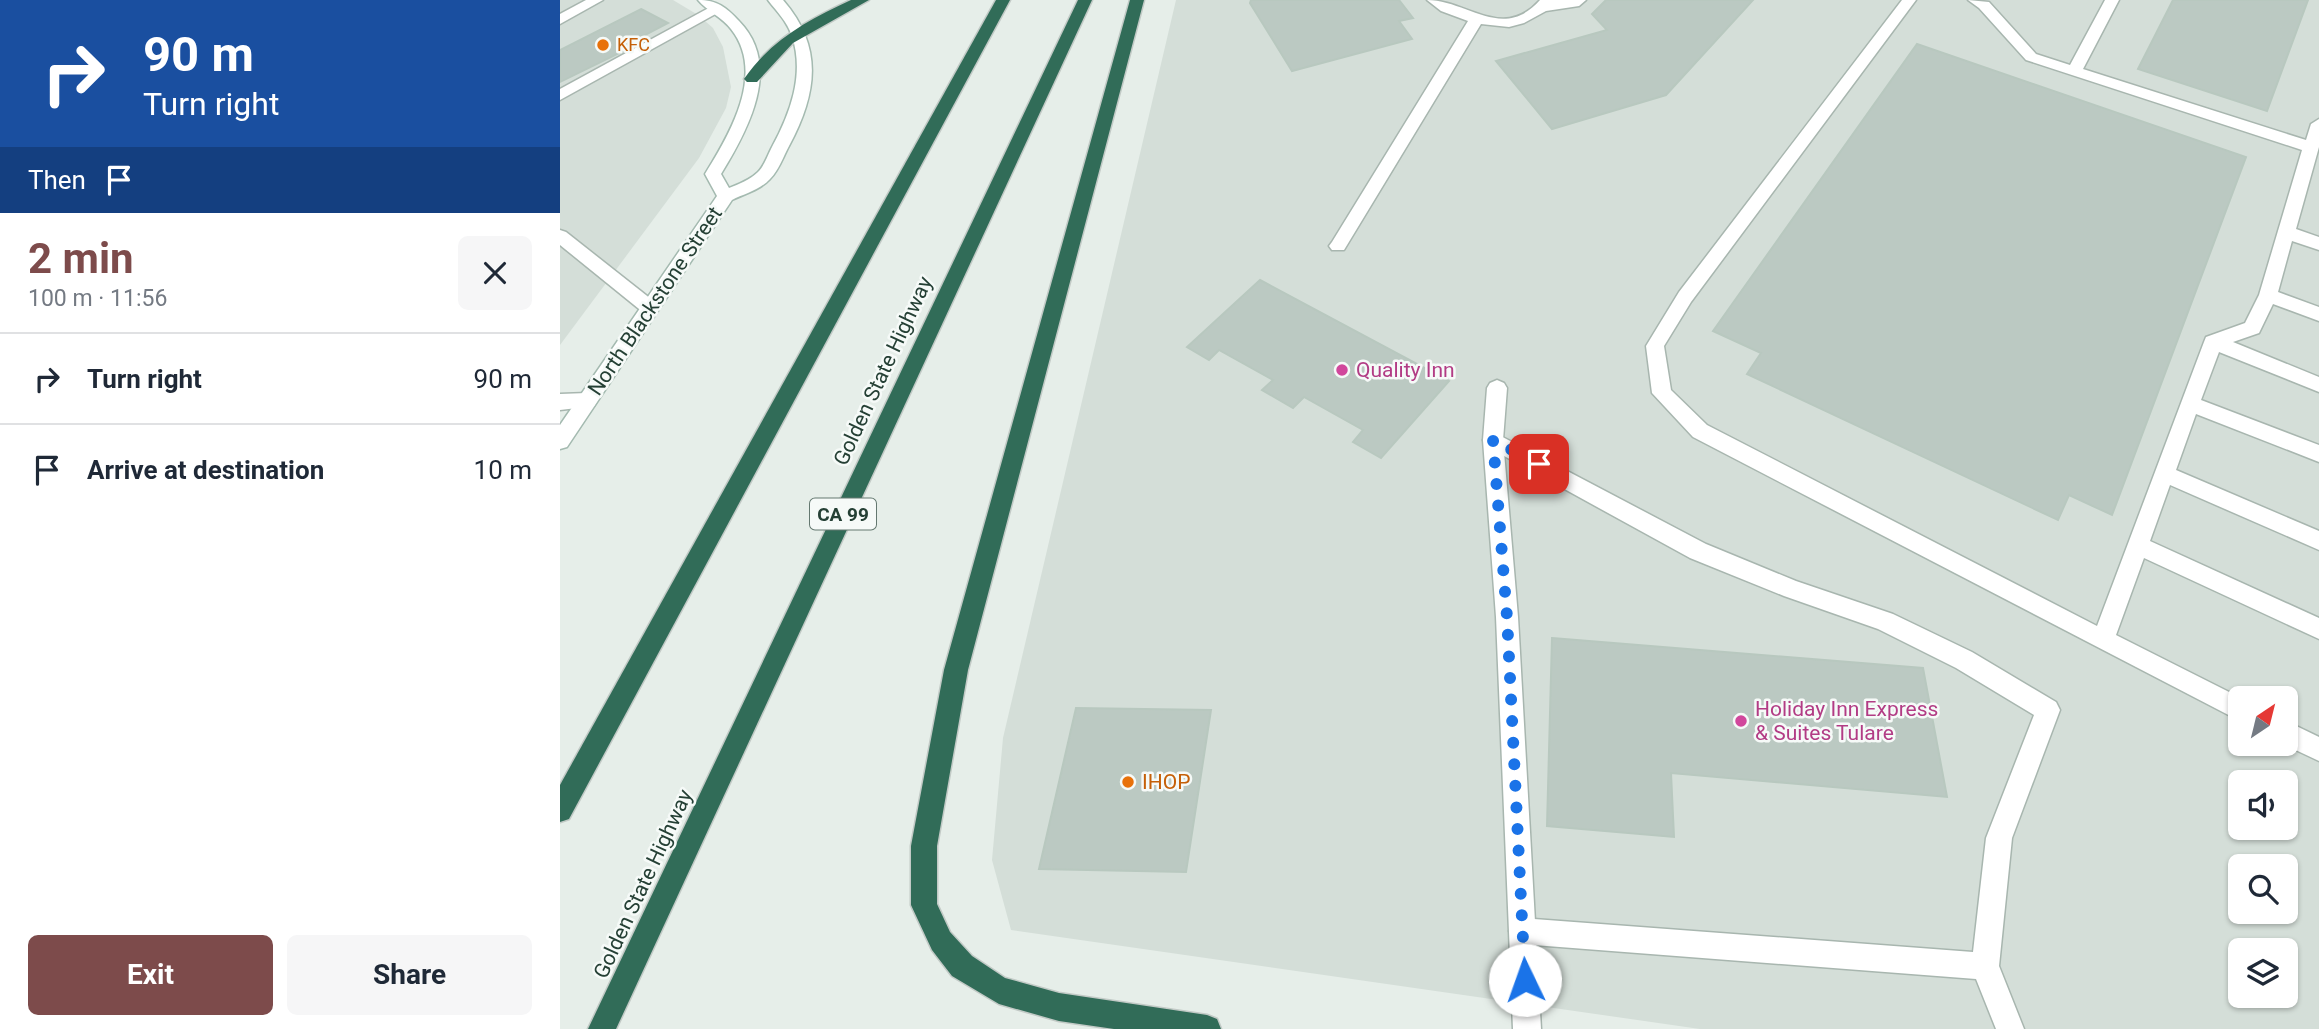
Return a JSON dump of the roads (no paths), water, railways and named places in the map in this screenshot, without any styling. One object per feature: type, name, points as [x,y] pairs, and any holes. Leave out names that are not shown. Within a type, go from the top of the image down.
[{"type":"highway","points":[[752,79],[779,44],[862,0]]},
{"type":"highway","points":[[560,810],[1003,0]]},
{"type":"highway","name":"Golden State Highway","points":[[602,1029],[1084,0]]},
{"type":"highway","points":[[1137,0],[956,670],[924,846],[924,905],[941,941],[962,966],[999,990],[1059,1007],[1207,1029]]},
{"type":"main road","points":[[560,20],[596,0]]},
{"type":"main road","points":[[775,0],[800,31]]},
{"type":"main road","points":[[1434,0],[1449,11],[1476,20],[1504,23],[1523,18],[1545,4],[1574,3],[1579,0]]},
{"type":"main road","points":[[1909,0],[1685,297],[1655,346],[1662,393],[1700,431],[2228,704]]},
{"type":"main road","points":[[1975,0],[1983,5],[2031,57],[2311,147]]},
{"type":"main road","points":[[2074,71],[2112,0]]},
{"type":"main road","points":[[560,95],[710,4],[737,27],[744,39],[751,57],[752,79]]},
{"type":"main road","points":[[1338,246],[1476,20]]},
{"type":"main road","name":"North Blackstone Street","points":[[560,441],[726,197],[764,176],[793,125],[802,98],[805,70],[800,31]]},
{"type":"main road","name":"North Blackstone Street","points":[[726,197],[713,174],[740,128],[751,96],[752,79]]},
{"type":"main road","points":[[2213,342],[2252,328],[2268,295],[2287,232],[2310,182],[2311,147],[2319,127]]},
{"type":"main road","points":[[2287,232],[2319,244]]},
{"type":"main road","points":[[560,236],[650,307]]},
{"type":"main road","points":[[2268,295],[2319,314]]},
{"type":"main road","points":[[2103,640],[2213,342]]},
{"type":"main road","points":[[2213,342],[2319,385]]},
{"type":"main road","points":[[1497,388],[1493,440],[1507,617],[1527,1029]]},
{"type":"main road","points":[[560,402],[587,401]]},
{"type":"main road","points":[[2192,404],[2319,454]]},
{"type":"main road","points":[[1493,440],[1698,551],[1792,589],[1885,621],[1964,660],[2048,710],[1999,838],[1985,966],[2010,1029]]},
{"type":"main road","points":[[2165,474],[2319,541]]},
{"type":"main road","points":[[2138,545],[2319,629]]},
{"type":"main road","points":[[2298,739],[2319,750]]},
{"type":"main road","points":[[1522,931],[1985,966]]},
{"type":"place","name":"KFC","points":[[603,45]]},
{"type":"place","name":"Quality Inn","points":[[1342,370]]},
{"type":"place","name":"Holiday Inn Express & Suites Tulare","points":[[1741,721]]},
{"type":"place","name":"IHOP","points":[[1128,782]]}]
